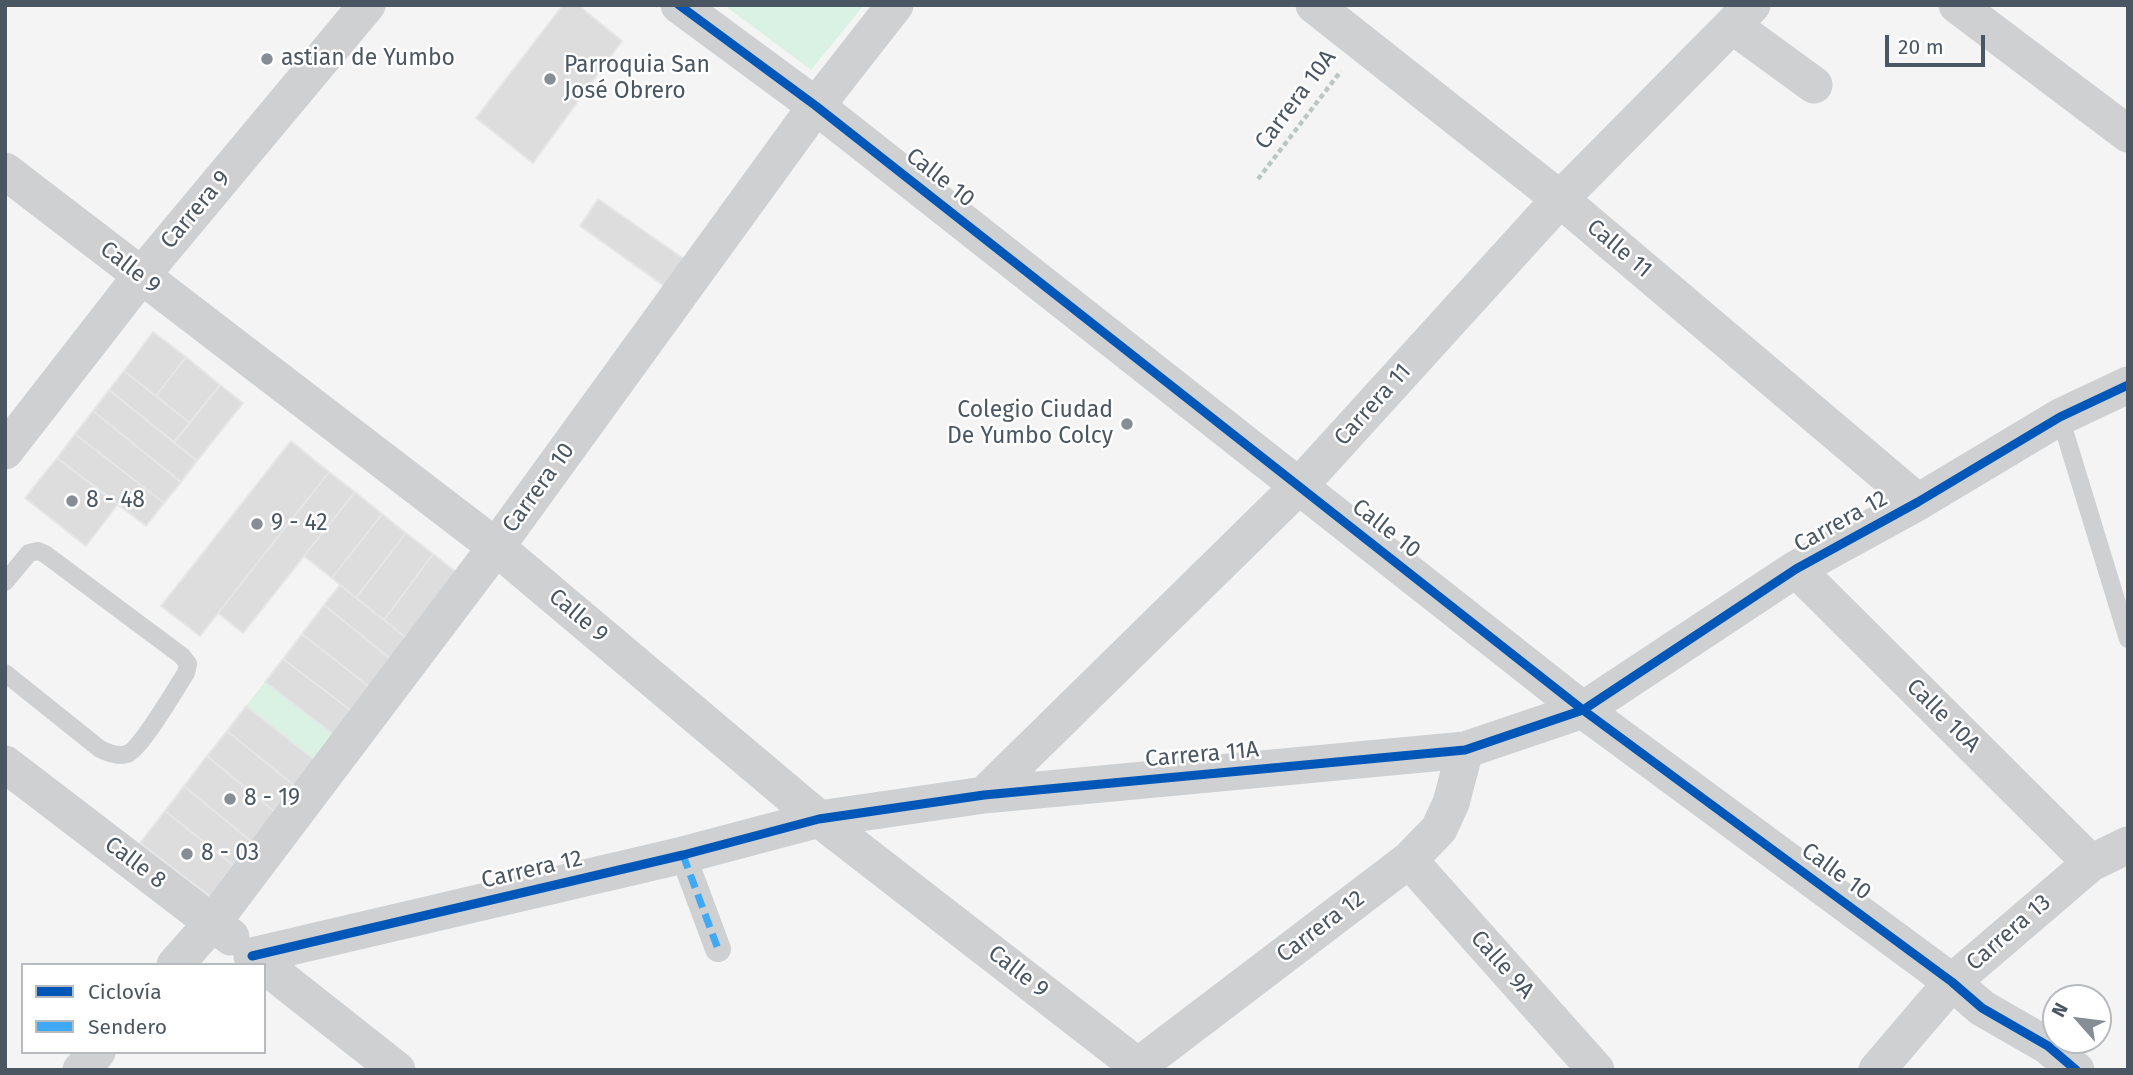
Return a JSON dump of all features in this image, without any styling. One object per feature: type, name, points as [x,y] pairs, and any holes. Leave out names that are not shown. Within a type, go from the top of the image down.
[{"type":"street","name":"Carrera 9","points":[[5,452],[141,276],[367,5]]},
{"type":"street","name":"Calle 10","points":[[679,5],[816,106],[1583,710],[1952,982],[1982,1008],[2048,1046],[2076,1070]]},
{"type":"street","name":"Carrera 10","points":[[177,963],[213,922],[496,547],[816,106],[895,5]]},
{"type":"street","name":"Calle 11","points":[[1314,5],[1560,199],[1918,502]]},
{"type":"street","points":[[1956,5],[2128,134]]},
{"type":"street","points":[[1743,16],[1814,85]]},
{"type":"street","name":"Carrera 11","points":[[984,795],[1300,485],[1560,199],[1743,16]]},
{"type":"street","name":"Calle 9","points":[[5,171],[496,547],[819,819],[1138,1068]]},
{"type":"street","name":"Carrera 12","points":[[1583,710],[1796,569],[1918,502],[2060,417],[2128,385]]},
{"type":"street","name":"Calle 10A","points":[[1796,569],[2091,863]]},
{"type":"street","name":"Carrera 11A","points":[[819,819],[984,795],[1465,750],[1583,710]]},
{"type":"street","name":"Carrera 12","points":[[1138,1068],[1409,860],[1439,829],[1451,803],[1465,750]]},
{"type":"street","name":"Calle 8","points":[[5,764],[213,922],[260,962]]},
{"type":"street","name":"Carrera 12","points":[[260,962],[819,819]]},
{"type":"street","name":"Carrera 13","points":[[1877,1070],[1952,982],[2091,863],[2128,845]]},
{"type":"street","points":[[683,855],[718,949]]},
{"type":"street","name":"Calle 9A","points":[[1409,860],[1596,1070]]},
{"type":"street","name":"Calle 8","points":[[266,967],[397,1070]]},
{"type":"street","points":[[81,1070],[95,1054]]},
{"type":"lane","points":[[2060,417],[2128,639]]},
{"type":"lane","points":[[5,582],[29,553],[38,551],[45,554],[182,656],[188,664],[186,673],[138,745],[127,754],[112,754],[100,749],[5,673]]},
{"type":"green space","points":[[724,5],[864,5],[811,70]]},
{"type":"green space","points":[[265,682],[334,735],[315,760],[246,706]]},
{"type":"building","name":"Parroquia San José Obrero","points":[[563,5],[578,5],[622,41],[533,163],[476,118]]},
{"type":"building","points":[[598,199],[687,261],[667,288],[580,226]]},
{"type":"building","points":[[153,332],[186,357],[156,396],[124,371]]},
{"type":"building","points":[[186,357],[220,385],[190,423],[156,396]]},
{"type":"building","points":[[124,371],[190,423],[174,442],[109,390]]},
{"type":"building","points":[[220,385],[243,403],[197,461],[174,442]]},
{"type":"building","points":[[109,390],[197,461],[181,482],[93,411]]},
{"type":"building","points":[[93,411],[181,482],[164,503],[75,434]]},
{"type":"building","points":[[75,434],[164,503],[146,526],[57,458]]},
{"type":"building","name":"9 - 42","points":[[291,441],[329,472],[200,636],[161,606]]},
{"type":"building","name":"8 - 48","points":[[57,458],[118,504],[86,546],[25,498]]},
{"type":"building","points":[[329,472],[355,492],[243,633],[218,613]]},
{"type":"building","points":[[355,492],[382,514],[332,578],[304,556]]},
{"type":"building","points":[[382,514],[406,533],[356,598],[332,578]]},
{"type":"building","points":[[406,533],[433,554],[384,620],[356,598]]},
{"type":"building","points":[[433,554],[460,575],[409,640],[384,620]]},
{"type":"building","points":[[340,585],[409,640],[393,661],[324,605]]},
{"type":"building","points":[[324,605],[393,661],[371,688],[302,634]]},
{"type":"building","points":[[302,634],[371,688],[353,712],[283,659]]},
{"type":"building","points":[[283,659],[353,712],[334,735],[265,682]]},
{"type":"building","points":[[246,706],[315,760],[295,786],[227,731]]},
{"type":"building","points":[[227,731],[295,786],[275,812],[207,756]]},
{"type":"building","name":"8 - 19","points":[[207,756],[275,812],[252,842],[184,786]]},
{"type":"building","points":[[184,786],[252,842],[233,865],[165,811]]},
{"type":"building","name":"8 - 03","points":[[165,811],[233,865],[210,896],[140,843]]},
{"type":"marked path","points":[[683,855],[718,949]]},
{"type":"cycle path","points":[[679,5],[816,106],[1583,710],[1952,982],[1982,1008],[2048,1046],[2076,1070]]},
{"type":"cycle path","points":[[252,956],[683,855],[819,819],[984,795],[1465,750],[1583,710],[1796,569],[1918,502],[2060,417],[2128,385]]},
{"type":"place","name":"astian de Yumbo","points":[[267,59]]},
{"type":"place","name":"Parroquia San José Obrero","points":[[550,79]]},
{"type":"place","name":"Colegio Ciudad De Yumbo Colcy","points":[[1127,424]]},
{"type":"place","name":"8 - 48","points":[[72,501]]},
{"type":"place","name":"9 - 42","points":[[257,524]]},
{"type":"place","name":"8 - 19","points":[[230,799]]},
{"type":"place","name":"8 - 03","points":[[187,854]]}]
